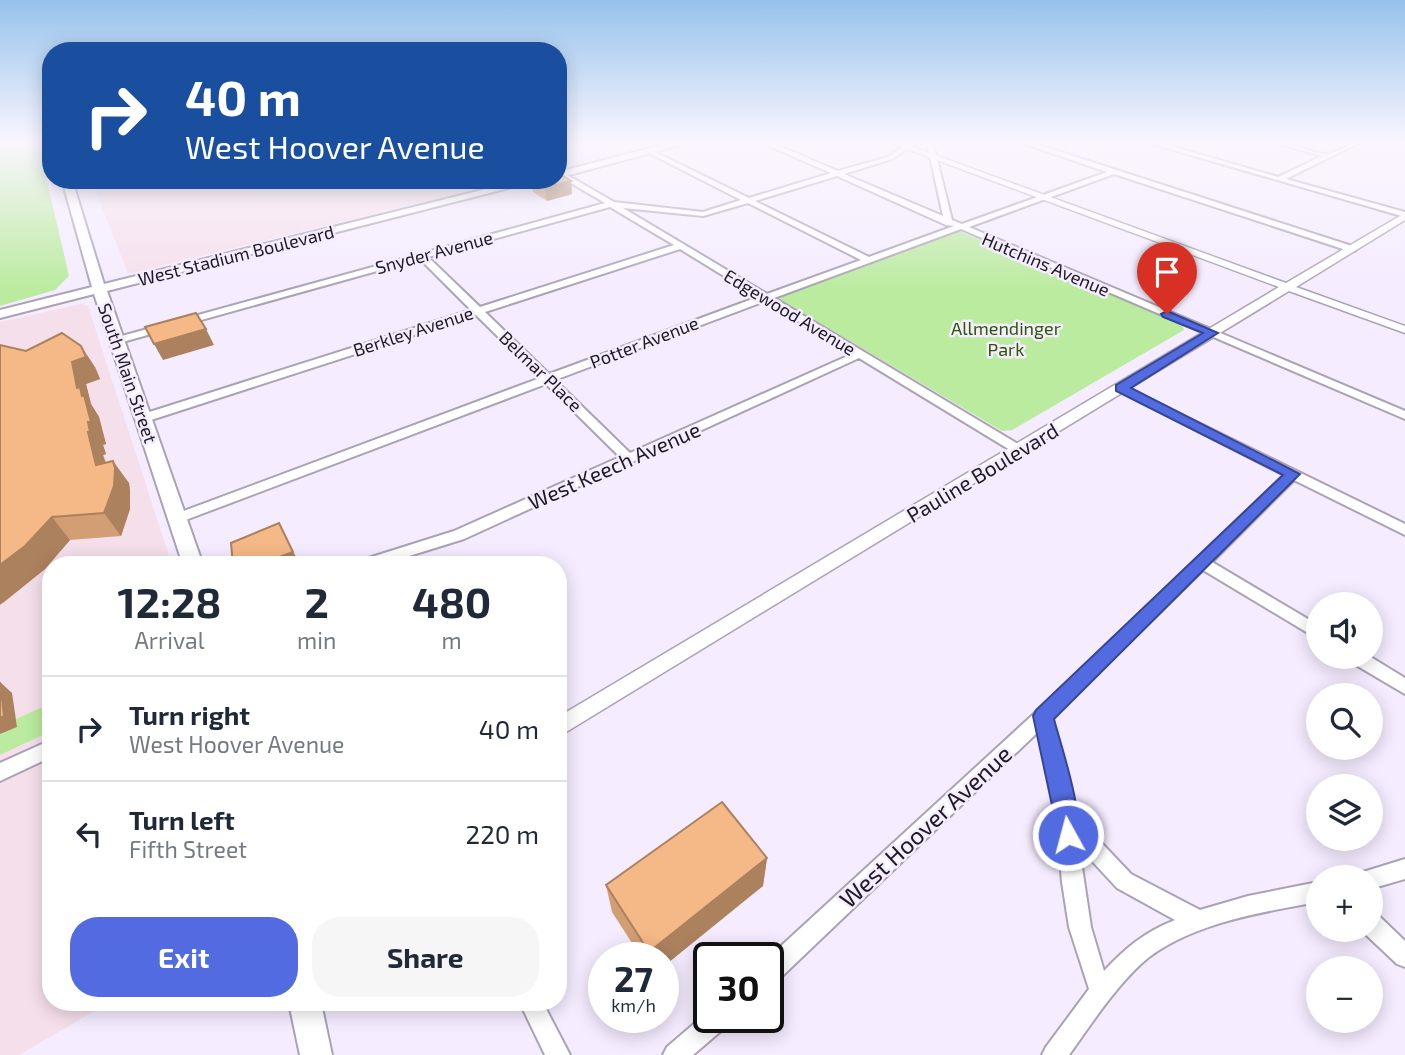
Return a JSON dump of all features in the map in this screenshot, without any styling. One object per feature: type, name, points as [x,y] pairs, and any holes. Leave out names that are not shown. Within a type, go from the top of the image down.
[{"type":"main road","name":"South Main Street","points":[[71,192],[115,341],[190,556]]},
{"type":"main road","name":"West Stadium Boulevard","points":[[0,314],[486,192]]},
{"type":"main road","points":[[307,1011],[316,1055]]},
{"type":"street","name":"Edgewood Avenue","points":[[591,192],[1018,450]]},
{"type":"street","points":[[730,192],[868,260]]},
{"type":"street","name":"Snyder Avenue","points":[[115,341],[611,204],[703,214],[782,192]]},
{"type":"street","name":"Hutchins Avenue","points":[[878,192],[1405,415]]},
{"type":"street","points":[[942,192],[949,223]]},
{"type":"street","points":[[1027,192],[1405,330]]},
{"type":"street","name":"Potter Avenue","points":[[178,518],[766,297],[1059,192]]},
{"type":"street","points":[[1176,192],[1352,249]]},
{"type":"street","points":[[1324,192],[1405,216]]},
{"type":"street","name":"Pauline Boulevard","points":[[567,723],[1405,216]]},
{"type":"street","name":"Berkley Avenue","points":[[144,418],[681,246]]},
{"type":"street","name":"Belmar Place","points":[[421,256],[629,459]]},
{"type":"street","name":"West Keech Avenue","points":[[393,556],[459,535],[859,354]]},
{"type":"street","points":[[1121,388],[1405,530]]},
{"type":"street","name":"West Hoover Avenue","points":[[784,959],[1043,716],[1293,474]]},
{"type":"street","points":[[1201,562],[1306,627]]},
{"type":"street","points":[[1376,669],[1405,687]]},
{"type":"street","points":[[1043,716],[1066,813],[1070,878],[1079,926],[1088,963],[1102,992]]},
{"type":"street","points":[[0,772],[42,752]]},
{"type":"street","points":[[1066,813],[1102,860],[1124,881],[1199,921]]},
{"type":"street","points":[[1383,875],[1405,869]]},
{"type":"street","points":[[1054,1055],[1136,953],[1199,921],[1275,899],[1306,894]]},
{"type":"street","points":[[1383,935],[1405,956]]},
{"type":"street","points":[[535,1011],[558,1055]]},
{"type":"street","points":[[675,1055],[700,1033]]},
{"type":"shaded area","points":[[96,192],[462,192],[133,273],[128,273]]},
{"type":"shaded area","points":[[81,304],[88,306],[169,556],[42,556],[42,1011],[94,1011],[19,1055],[0,1055],[0,322]]},
{"type":"green space","points":[[0,192],[49,192],[69,276],[55,290],[0,306]]},
{"type":"green space","name":"Allmendinger Park","points":[[959,231],[1182,324],[1184,330],[1012,430],[1002,431],[779,299],[780,295]]},
{"type":"green space","points":[[42,707],[42,735],[0,755],[0,734],[17,727],[16,719]]},
{"type":"building","points":[[196,313],[206,329],[154,344],[145,327]]},
{"type":"building","points":[[62,333],[81,346],[86,357],[72,362],[77,388],[80,387],[82,396],[84,395],[91,422],[88,422],[88,432],[96,465],[113,461],[114,486],[104,513],[52,517],[25,546],[0,565],[0,345],[26,351]]},
{"type":"building","points":[[279,523],[293,552],[282,556],[232,556],[231,543]]},
{"type":"building","points":[[0,682],[4,716],[0,718]]},
{"type":"building","points":[[722,802],[767,858],[662,942],[643,942],[606,885]]},
{"type":"route","points":[[1068,835],[1066,813],[1043,716],[1293,474],[1121,388],[1212,333],[1167,314]]}]
